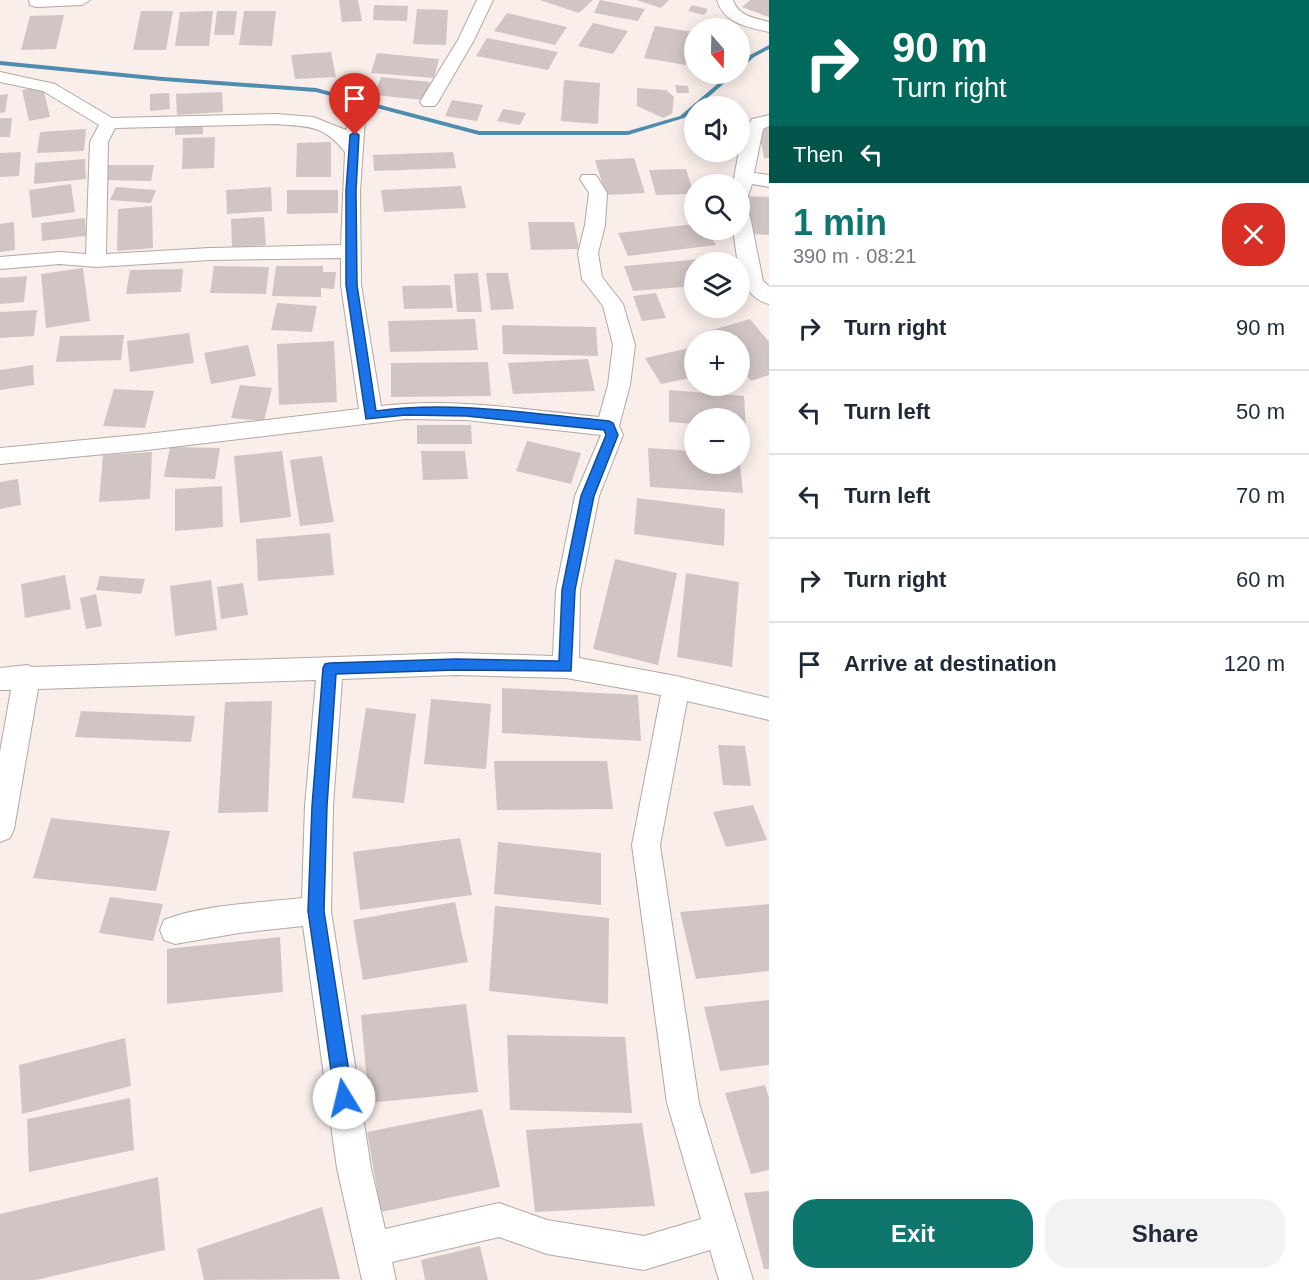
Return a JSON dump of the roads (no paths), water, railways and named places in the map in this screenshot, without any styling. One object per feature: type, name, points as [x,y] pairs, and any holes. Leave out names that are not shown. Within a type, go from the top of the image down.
[{"type":"street","points":[[36,2],[82,0]]},
{"type":"street","points":[[429,102],[466,40],[485,0]]},
{"type":"street","points":[[725,0],[726,8],[735,17],[769,27]]},
{"type":"street","points":[[0,77],[38,83],[65,96],[93,117],[109,123],[276,119],[313,122],[338,132],[353,151]]},
{"type":"street","points":[[356,119],[353,151],[351,285],[371,416]]},
{"type":"street","points":[[743,174],[754,129],[759,123],[769,120]]},
{"type":"street","points":[[96,261],[99,142],[109,123]]},
{"type":"street","points":[[750,177],[769,181]]},
{"type":"street","points":[[566,667],[568,590],[587,496],[612,435],[609,426],[619,385],[624,345],[613,304],[592,279],[588,254],[595,225],[598,193],[589,179]]},
{"type":"street","points":[[745,240],[753,284],[769,297]]},
{"type":"street","points":[[0,262],[60,258],[96,261],[210,254],[351,251]]},
{"type":"street","points":[[0,456],[147,442],[406,411],[466,412],[609,426]]},
{"type":"street","points":[[0,679],[27,676],[456,664],[566,667],[676,687],[769,709]]},
{"type":"street","points":[[330,668],[319,806],[316,911],[354,1168],[376,1264],[499,1220],[547,1237],[644,1253],[721,1230]]},
{"type":"street","points":[[0,829],[27,676]]},
{"type":"street","points":[[676,687],[646,845],[683,1103],[736,1280]]},
{"type":"street","points":[[174,930],[239,919],[316,911]]},
{"type":"waterway","points":[[750,58],[769,47]]},
{"type":"waterway","points":[[0,63],[163,79],[316,90],[479,133],[628,133],[684,115]]},
{"type":"waterway","points":[[707,96],[720,84]]}]
